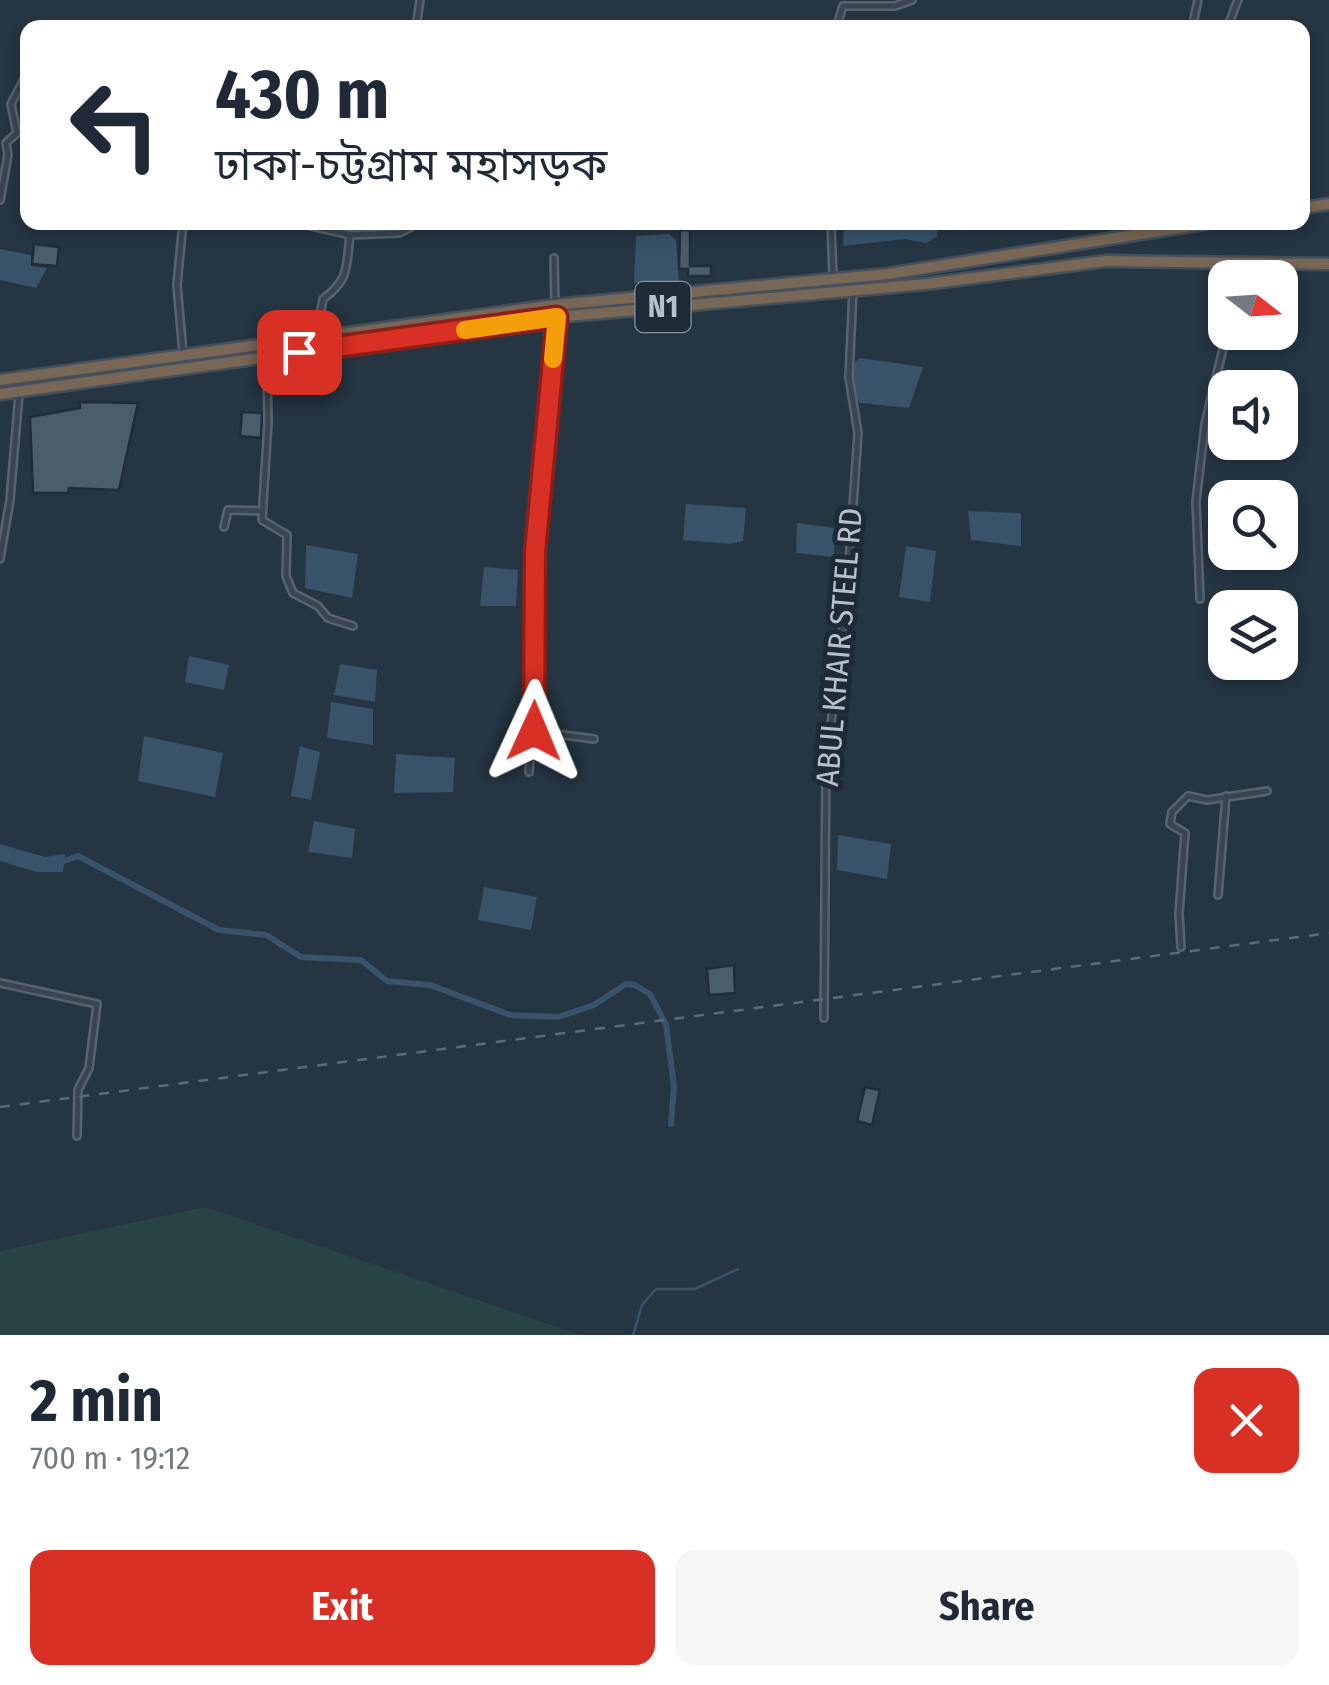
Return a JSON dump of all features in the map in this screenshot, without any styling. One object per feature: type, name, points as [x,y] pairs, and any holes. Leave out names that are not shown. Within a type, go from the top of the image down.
[{"type":"highway","name":"N1","points":[[0,380],[316,336],[833,279],[852,284],[1139,230]]},
{"type":"highway","name":"N1","points":[[0,394],[556,311],[852,284],[940,282],[1106,260],[1208,261]]},
{"type":"highway","name":"N1","points":[[1298,263],[1329,264]]},
{"type":"highway","points":[[938,266],[940,282]]},
{"type":"street","points":[[839,20],[843,6],[895,6],[912,0]]},
{"type":"street","points":[[0,198],[6,143],[17,134],[10,104],[20,86]]},
{"type":"street","points":[[182,230],[177,285],[184,354]]},
{"type":"street","points":[[328,230],[350,235],[406,230]]},
{"type":"street","points":[[831,230],[833,279]]},
{"type":"street","points":[[316,336],[320,304],[344,278],[350,235]]},
{"type":"street","points":[[530,772],[534,731],[535,552],[556,311],[554,258]]},
{"type":"street","name":"ABUL KHAIR STEEL RD","points":[[824,1018],[826,765],[848,581],[858,434],[848,377],[852,284]]},
{"type":"street","points":[[1200,599],[1196,501],[1205,424],[1223,350]]},
{"type":"street","points":[[267,356],[268,424],[261,511],[264,524],[286,535],[286,576],[293,593],[318,606],[328,618],[354,626]]},
{"type":"street","points":[[0,559],[10,500],[19,392]]},
{"type":"street","points":[[224,527],[228,510],[261,511]]},
{"type":"street","points":[[534,731],[594,739]]},
{"type":"street","points":[[1181,947],[1179,914],[1185,833],[1170,824],[1172,812],[1188,796],[1207,800],[1267,792]]},
{"type":"street","points":[[1218,895],[1226,796]]},
{"type":"street","points":[[0,983],[97,1004],[89,1068],[76,1101],[77,1136]]},
{"type":"green space","points":[[205,1207],[581,1335],[0,1335],[0,1251]]},
{"type":"water","points":[[844,230],[938,230],[937,237],[926,243],[905,239],[843,246]]},
{"type":"water","points":[[669,234],[676,240],[679,281],[634,283],[636,236]]},
{"type":"water","points":[[0,249],[31,255],[31,266],[47,268],[36,288],[0,280]]},
{"type":"water","points":[[860,358],[923,367],[909,408],[860,403],[854,394],[854,363]]},
{"type":"water","points":[[686,504],[746,508],[743,541],[730,544],[683,540]]},
{"type":"water","points":[[968,511],[1021,513],[1021,546],[971,540]]},
{"type":"water","points":[[797,523],[835,528],[834,557],[796,553]]},
{"type":"water","points":[[306,545],[358,554],[352,598],[305,588]]},
{"type":"water","points":[[906,546],[936,551],[930,602],[899,597]]},
{"type":"water","points":[[484,567],[518,570],[516,606],[480,606]]},
{"type":"water","points":[[189,656],[229,665],[224,690],[185,682]]},
{"type":"water","points":[[340,664],[377,670],[375,702],[334,695]]},
{"type":"water","points":[[331,702],[373,709],[373,745],[327,738]]},
{"type":"water","points":[[144,736],[223,753],[215,797],[138,781]]},
{"type":"water","points":[[300,746],[320,752],[311,800],[291,796]]},
{"type":"water","points":[[396,754],[455,758],[453,792],[394,793]]},
{"type":"water","points":[[314,821],[355,829],[352,858],[308,852]]},
{"type":"water","points":[[838,835],[891,844],[887,879],[837,870]]},
{"type":"water","points":[[0,844],[45,857],[65,854],[63,872],[37,872],[0,861]]},
{"type":"water","points":[[484,887],[537,897],[531,930],[478,920]]},
{"type":"building","points":[[680,230],[690,230],[690,266],[711,266],[711,276],[688,276],[688,269],[679,269]]},
{"type":"building","points":[[34,244],[59,247],[57,266],[32,264]]},
{"type":"building","points":[[80,402],[138,403],[119,490],[69,488],[68,493],[33,493],[30,417],[80,408]]},
{"type":"building","points":[[242,412],[262,413],[261,438],[240,436]]},
{"type":"building","points":[[734,965],[735,993],[709,995],[707,969]]},
{"type":"building","points":[[865,1087],[880,1090],[872,1125],[857,1121]]},
{"type":"waterway","points":[[59,863],[78,856],[219,930],[266,935],[301,957],[361,960],[387,981],[430,985],[510,1015],[558,1017],[594,1005],[626,984],[635,985],[650,994],[666,1025],[674,1086],[671,1124]]},
{"type":"waterway","points":[[633,1335],[642,1305],[656,1289],[695,1289],[738,1269]]},
{"type":"railway","points":[[0,1107],[1329,933]]},
{"type":"slow traffic","points":[[465,330],[557,317],[553,359]]},
{"type":"route","points":[[299,352],[557,317],[535,552],[534,731]]}]
